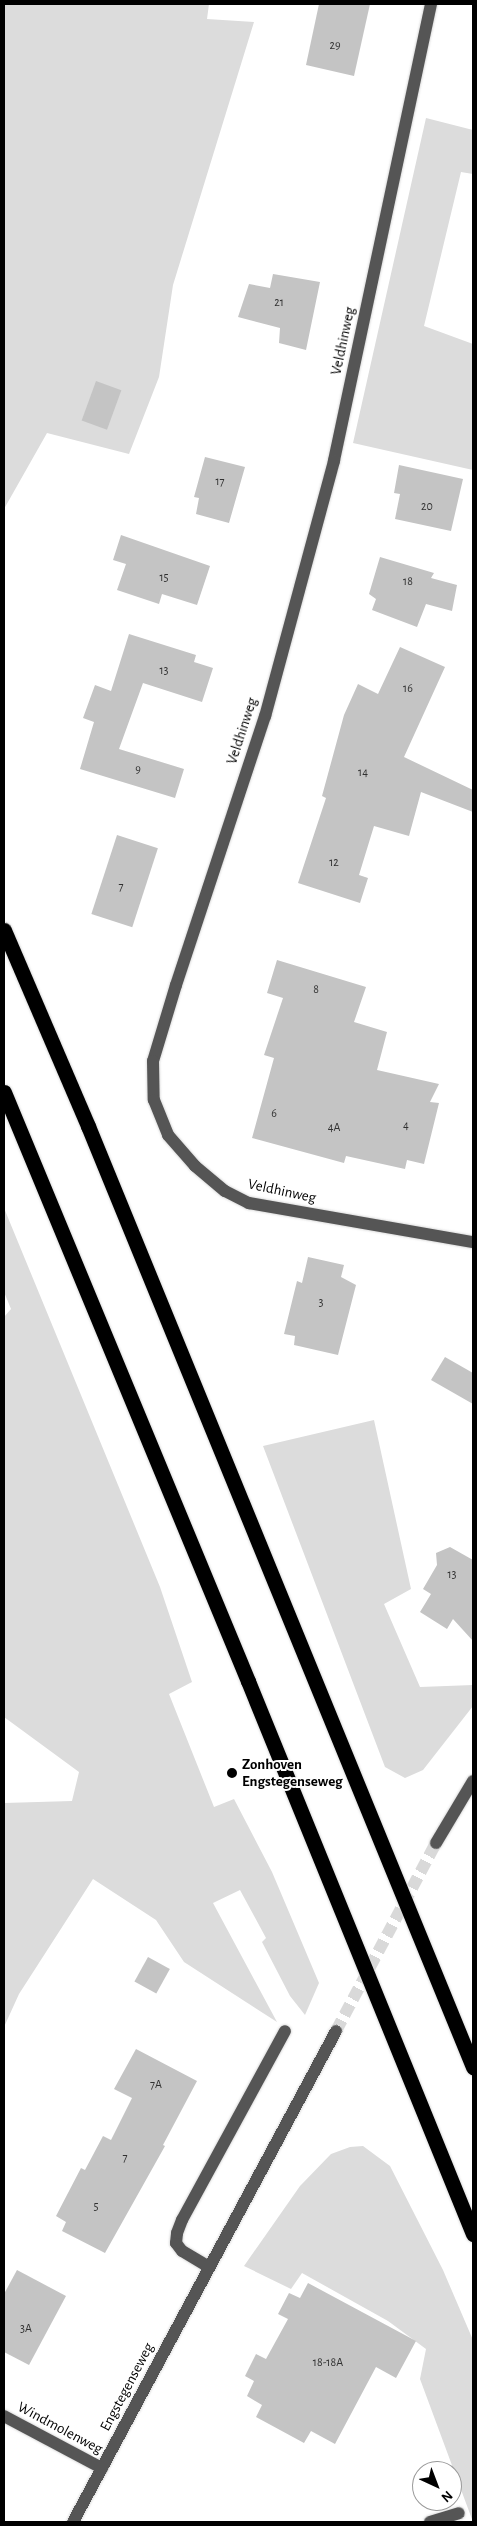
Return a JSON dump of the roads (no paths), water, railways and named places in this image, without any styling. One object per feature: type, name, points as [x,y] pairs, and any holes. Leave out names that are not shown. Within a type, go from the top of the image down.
[{"type":"highway","points":[[4,930],[88,1126],[473,2067]]},
{"type":"highway","points":[[4,1092],[248,1681],[473,2234]]},
{"type":"street","name":"Veldhinweg","points":[[431,4],[334,461],[265,716],[176,985],[153,1061],[154,1100],[168,1135],[195,1166],[224,1191],[248,1203],[473,1242]]},
{"type":"street","points":[[436,1843],[473,1781]]},
{"type":"street","points":[[209,2267],[182,2251],[176,2244],[177,2233],[182,2220],[284,2031]]},
{"type":"street","name":"Engstegenseweg","points":[[73,2522],[336,2031]]},
{"type":"street","name":"Windmolenweg","points":[[4,2416],[102,2468]]},
{"type":"street","points":[[430,2522],[458,2513]]},
{"type":"tunnel","points":[[336,2031],[436,1843]]},
{"type":"place","name":"Zonhoven Engstegenseweg","points":[[232,1773]]}]
